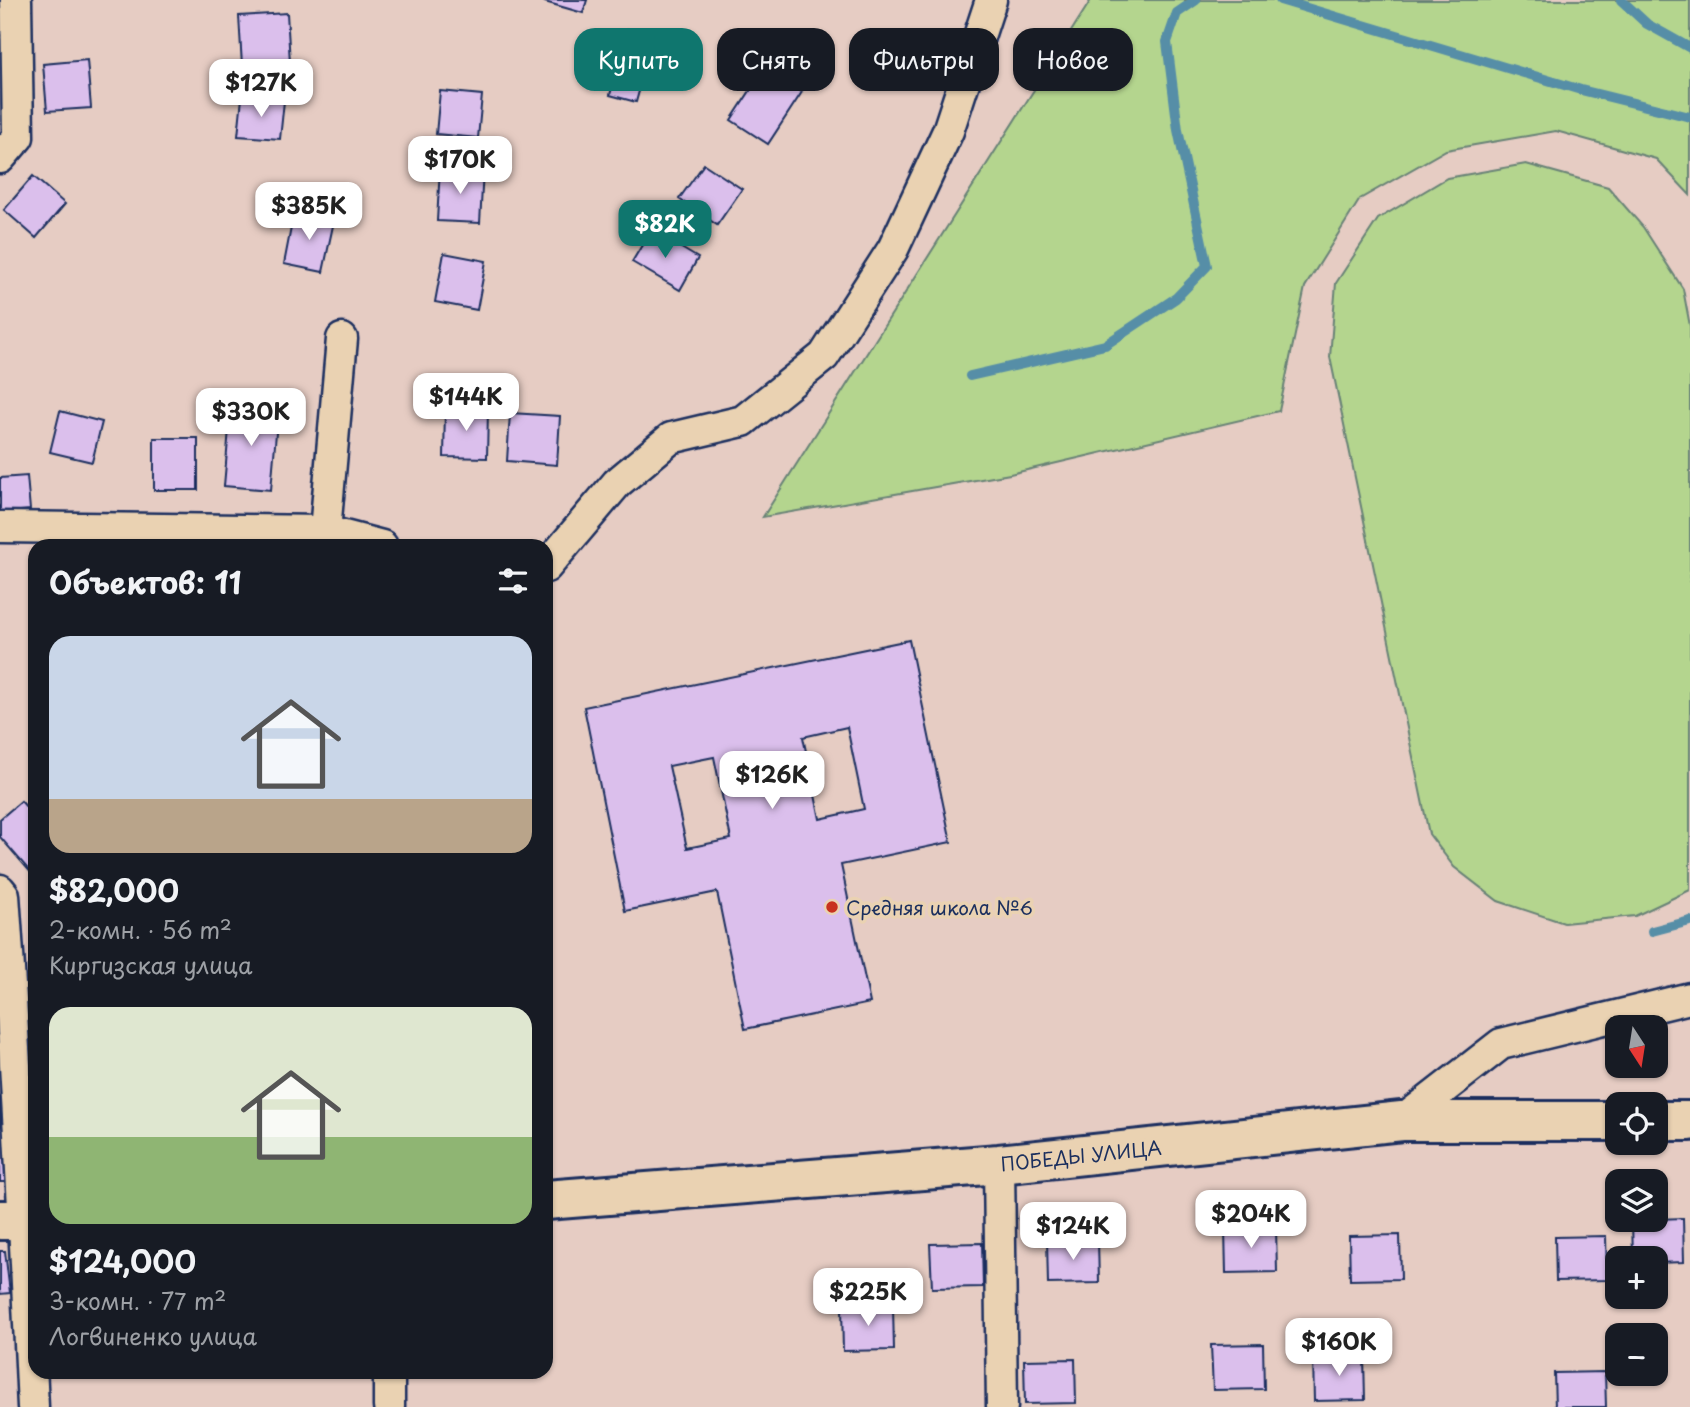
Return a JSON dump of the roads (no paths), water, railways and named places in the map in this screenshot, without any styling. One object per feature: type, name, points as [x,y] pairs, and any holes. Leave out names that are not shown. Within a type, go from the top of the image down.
[{"type":"street","points":[[0,158],[19,137],[16,0]]},
{"type":"street","points":[[553,559],[617,483],[671,438],[743,421],[824,356],[893,249],[948,131],[991,0]]},
{"type":"street","points":[[325,531],[342,339]]},
{"type":"street","points":[[0,527],[325,531],[355,539]]},
{"type":"street","points":[[0,890],[4,895],[28,1335]]},
{"type":"street","points":[[1402,1121],[1501,1044],[1690,998]]},
{"type":"street","name":"ПОБЕДЫ УЛИЦА","points":[[553,1199],[999,1164],[1402,1121],[1605,1121]]},
{"type":"street","points":[[1668,1121],[1690,1121]]},
{"type":"street","points":[[999,1164],[1002,1407]]},
{"type":"street","points":[[31,1379],[33,1407]]},
{"type":"street","points":[[389,1379],[389,1407]]},
{"type":"waterway","points":[[970,376],[1105,345],[1176,298],[1207,266],[1178,130],[1167,42],[1177,13],[1196,0]]},
{"type":"waterway","points":[[1280,0],[1581,90],[1690,117]]},
{"type":"waterway","points":[[1621,0],[1647,24],[1690,48]]},
{"type":"waterway","points":[[1652,931],[1690,921]]},
{"type":"place","name":"Средняя школа №6","points":[[832,907]]}]
